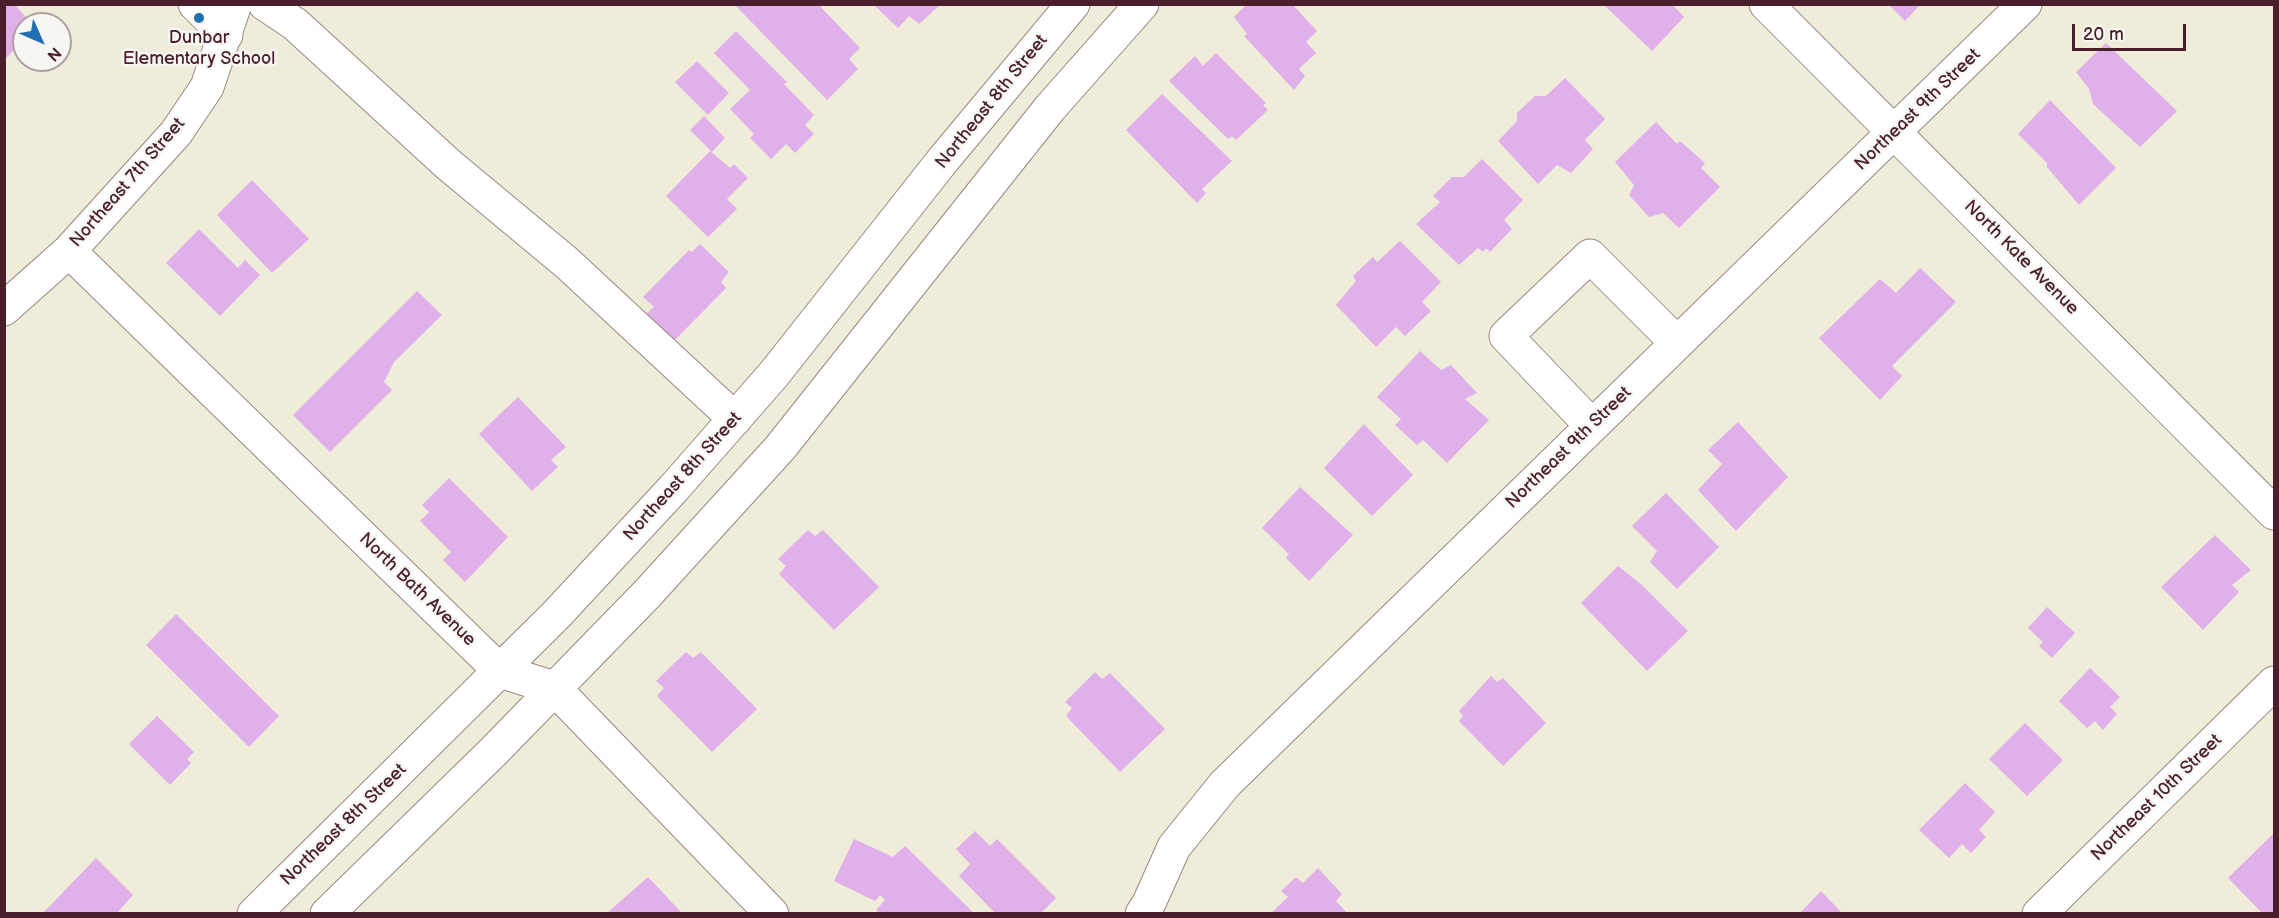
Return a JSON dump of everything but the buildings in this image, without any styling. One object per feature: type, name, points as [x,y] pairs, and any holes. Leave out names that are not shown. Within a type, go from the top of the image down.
[{"type":"street","points":[[195,4],[226,35]]},
{"type":"street","name":"Northeast 7th Street","points":[[8,300],[69,251],[176,133],[207,87],[235,4]]},
{"type":"street","points":[[265,4],[296,24],[449,165],[567,263],[735,419]]},
{"type":"street","name":"Northeast 8th Street","points":[[254,914],[500,671],[616,551],[735,419],[1004,85],[1073,4]]},
{"type":"street","points":[[327,914],[493,752],[647,594],[780,448],[1050,108],[1142,4]]},
{"type":"street","name":"North Kate Avenue","points":[[1766,4],[2274,513]]},
{"type":"street","name":"Northeast 9th Street","points":[[1142,914],[1174,847],[1225,784],[2025,4]]},
{"type":"street","name":"North Bath Avenue","points":[[69,251],[500,671],[554,688],[772,914]]},
{"type":"street","points":[[1592,426],[1506,336],[1590,255],[1677,343]]},
{"type":"street","name":"Northeast 10th Street","points":[[2039,914],[2274,683]]},
{"type":"place","name":"Dunbar Elementary School","points":[[199,18]]}]
